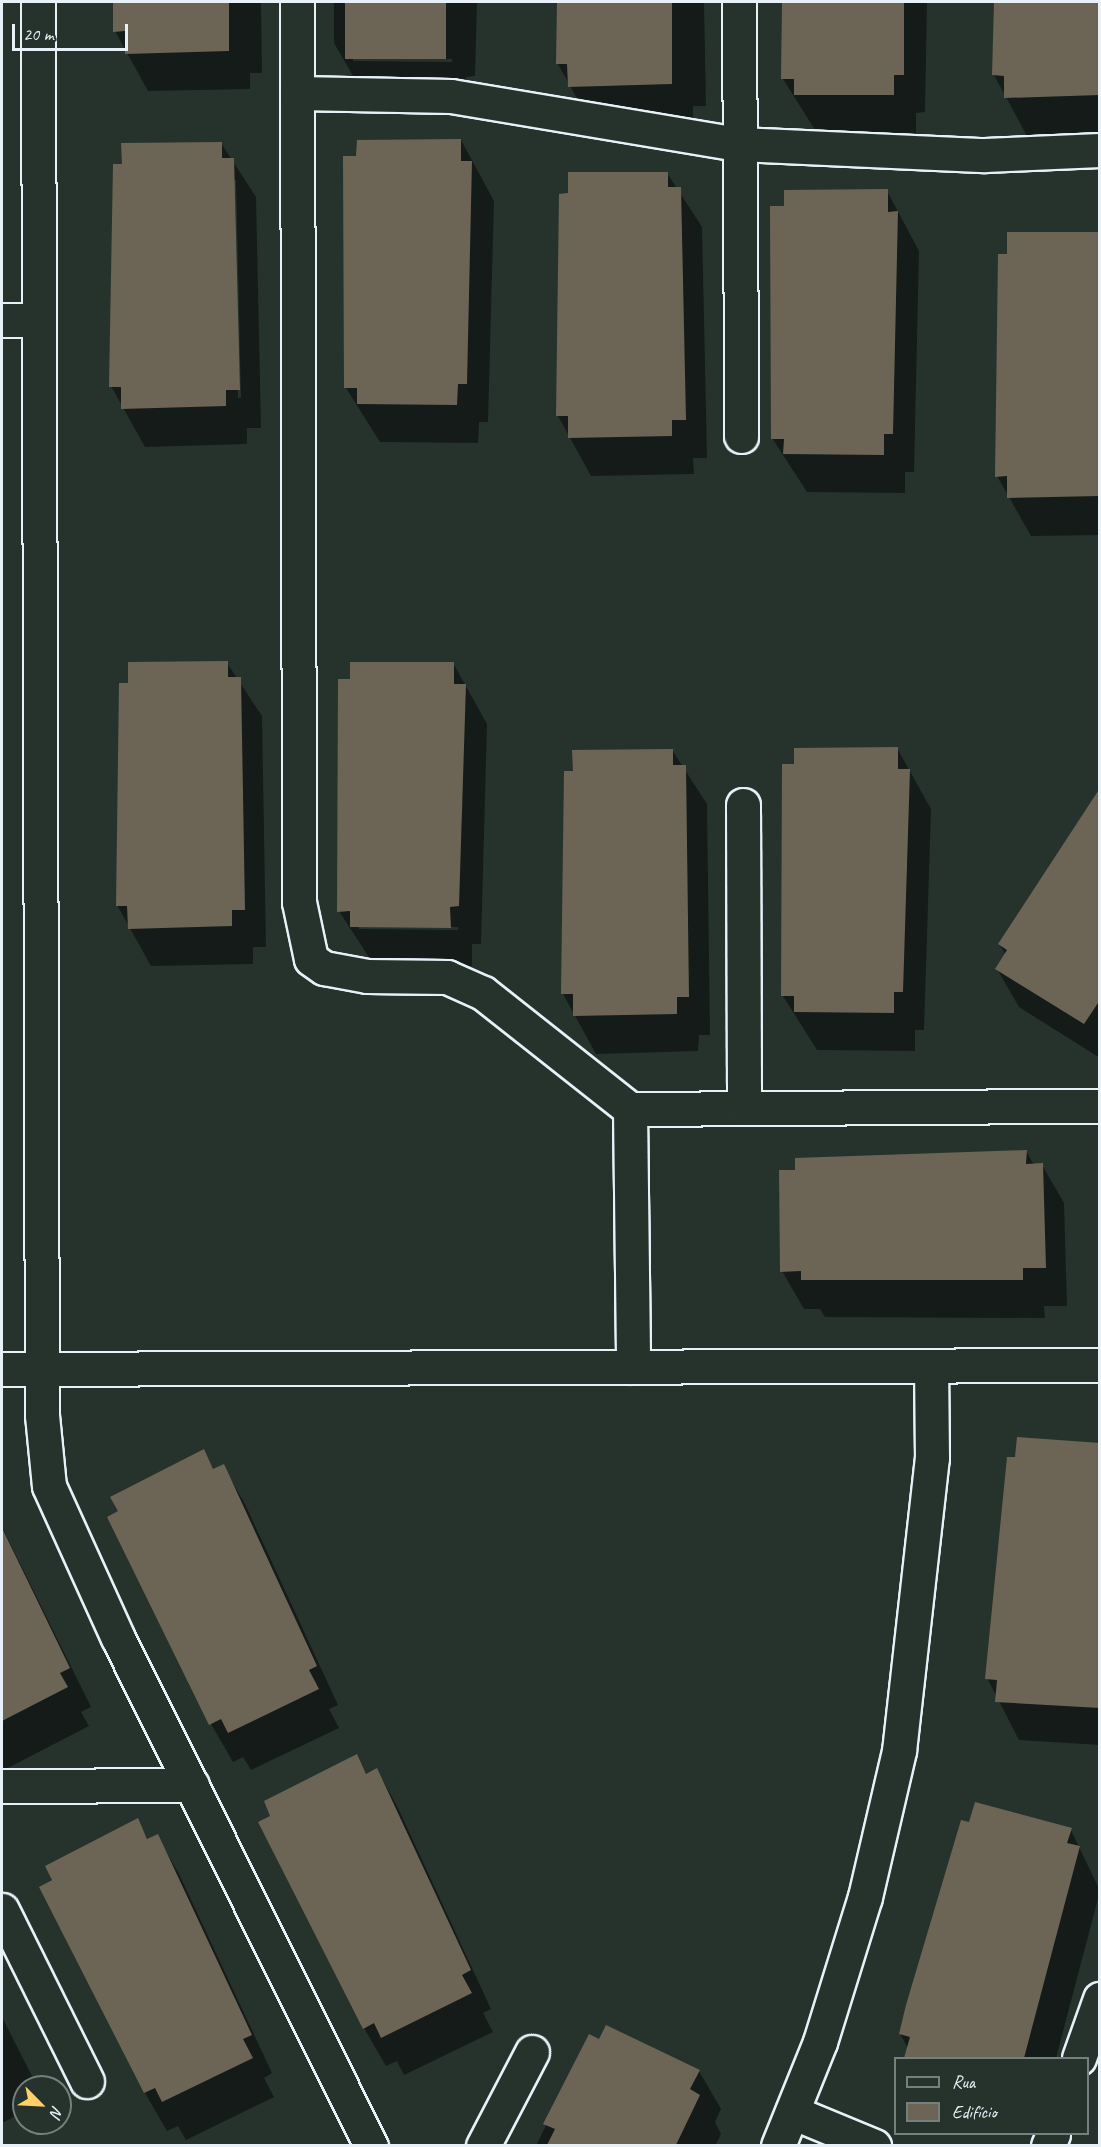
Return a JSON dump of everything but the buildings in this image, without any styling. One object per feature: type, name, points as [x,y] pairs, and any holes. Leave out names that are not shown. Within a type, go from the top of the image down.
[{"type":"street","points":[[38,2],[42,1369],[49,1486],[69,1537],[371,2145]]},
{"type":"street","points":[[297,2],[298,902],[305,947],[324,968],[367,976],[447,977],[483,993],[630,1109],[1100,1106]]},
{"type":"street","points":[[739,2],[741,436]]},
{"type":"street","points":[[297,93],[451,96],[739,144],[985,155],[1100,150]]},
{"type":"street","points":[[2,320],[38,320]]},
{"type":"street","points":[[743,805],[744,1108]]},
{"type":"street","points":[[630,1109],[633,1367]]},
{"type":"street","points":[[2,1369],[931,1368],[1100,1365]]},
{"type":"street","points":[[778,2145],[820,2042],[865,1897],[899,1751],[932,1458],[931,1368]]},
{"type":"street","points":[[2,1786],[192,1785]]},
{"type":"street","points":[[2,1910],[87,2080]]},
{"type":"street","points":[[1079,2057],[1100,2000]]},
{"type":"street","points":[[483,2145],[532,2052]]},
{"type":"street","points":[[792,2112],[874,2145]]}]
